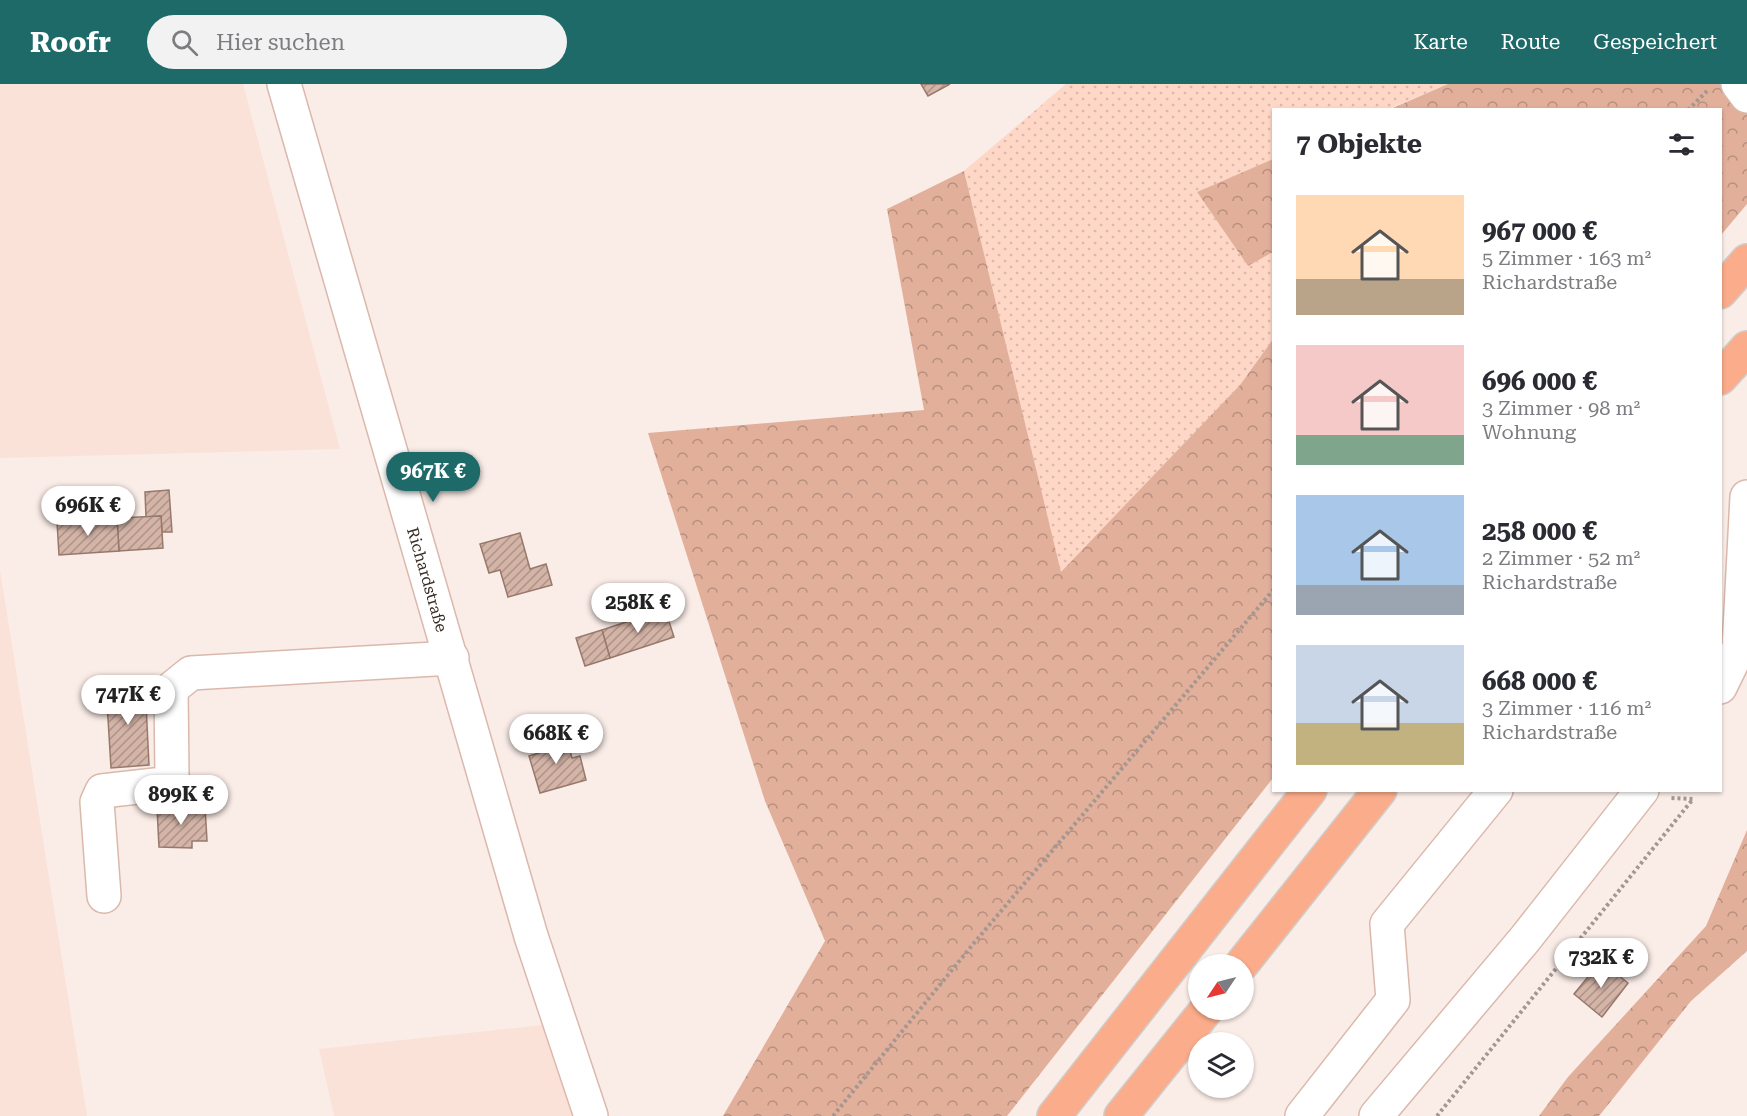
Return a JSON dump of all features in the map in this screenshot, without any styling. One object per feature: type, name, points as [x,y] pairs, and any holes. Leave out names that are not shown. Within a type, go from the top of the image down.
[{"type":"highway","points":[[1722,290],[1747,261]]},
{"type":"highway","points":[[1722,376],[1747,348]]},
{"type":"highway","points":[[1054,1116],[1308,792]]},
{"type":"highway","points":[[1250,954],[1378,792]]},
{"type":"highway","points":[[1121,1116],[1198,1020]]},
{"type":"street","name":"Richardstraße","points":[[284,84],[531,936],[591,1116]]},
{"type":"street","points":[[1738,84],[1747,96]]},
{"type":"street","points":[[1722,512],[1747,482]]},
{"type":"street","points":[[1722,683],[1739,648],[1747,497]]},
{"type":"street","points":[[104,896],[97,801],[102,791],[164,784],[172,775],[171,689],[191,674],[452,658]]},
{"type":"street","points":[[1302,1116],[1393,1000],[1387,924],[1494,792]]},
{"type":"street","points":[[1376,1116],[1525,939],[1640,793]]},
{"type":"path","points":[[1690,108],[1714,84]]},
{"type":"path","points":[[833,1116],[974,943],[1272,591]]},
{"type":"path","points":[[1437,1116],[1693,799],[1640,793]]},
{"type":"shaded area","points":[[0,84],[243,84],[340,449],[0,458]]},
{"type":"shaded area","points":[[1066,84],[1448,84],[1390,108],[1272,108],[1272,159],[1197,192],[1248,266],[1272,253],[1272,340],[1240,385],[1061,573],[964,171]]},
{"type":"shaded area","points":[[0,570],[87,1116],[0,1116]]},
{"type":"shaded area","points":[[552,1024],[592,1116],[334,1116],[319,1049]]},
{"type":"green space","points":[[1448,84],[1747,84],[1747,204],[1722,234],[1722,108],[1393,108]]},
{"type":"green space","points":[[1272,159],[1272,253],[1248,266],[1197,192]]},
{"type":"green space","points":[[964,171],[1061,572],[1240,385],[1272,340],[1272,779],[1007,1116],[723,1116],[825,941],[765,801],[648,433],[924,410],[887,209]]},
{"type":"green space","points":[[1747,830],[1747,951],[1691,1001],[1599,1116],[1539,1116],[1568,1077],[1706,926]]},
{"type":"building","points":[[921,84],[950,84],[928,96]]},
{"type":"building","points":[[169,490],[172,532],[162,532],[161,516],[146,517],[145,492]]},
{"type":"building","points":[[161,516],[163,548],[119,551],[117,518]]},
{"type":"building","points":[[117,518],[119,551],[59,555],[57,522]]},
{"type":"building","points":[[520,533],[530,569],[546,564],[552,585],[508,597],[500,570],[489,573],[480,544]]},
{"type":"building","points":[[665,609],[674,637],[610,658],[602,630]]},
{"type":"building","points":[[602,630],[610,658],[585,666],[576,638]]},
{"type":"building","points":[[145,684],[149,765],[111,768],[106,686]]},
{"type":"building","points":[[566,736],[572,758],[580,756],[586,780],[540,793],[529,756],[539,753],[536,744]]},
{"type":"building","points":[[205,806],[207,841],[192,841],[192,848],[159,847],[157,808]]},
{"type":"building","points":[[1601,961],[1628,983],[1602,1017],[1574,994]]}]
